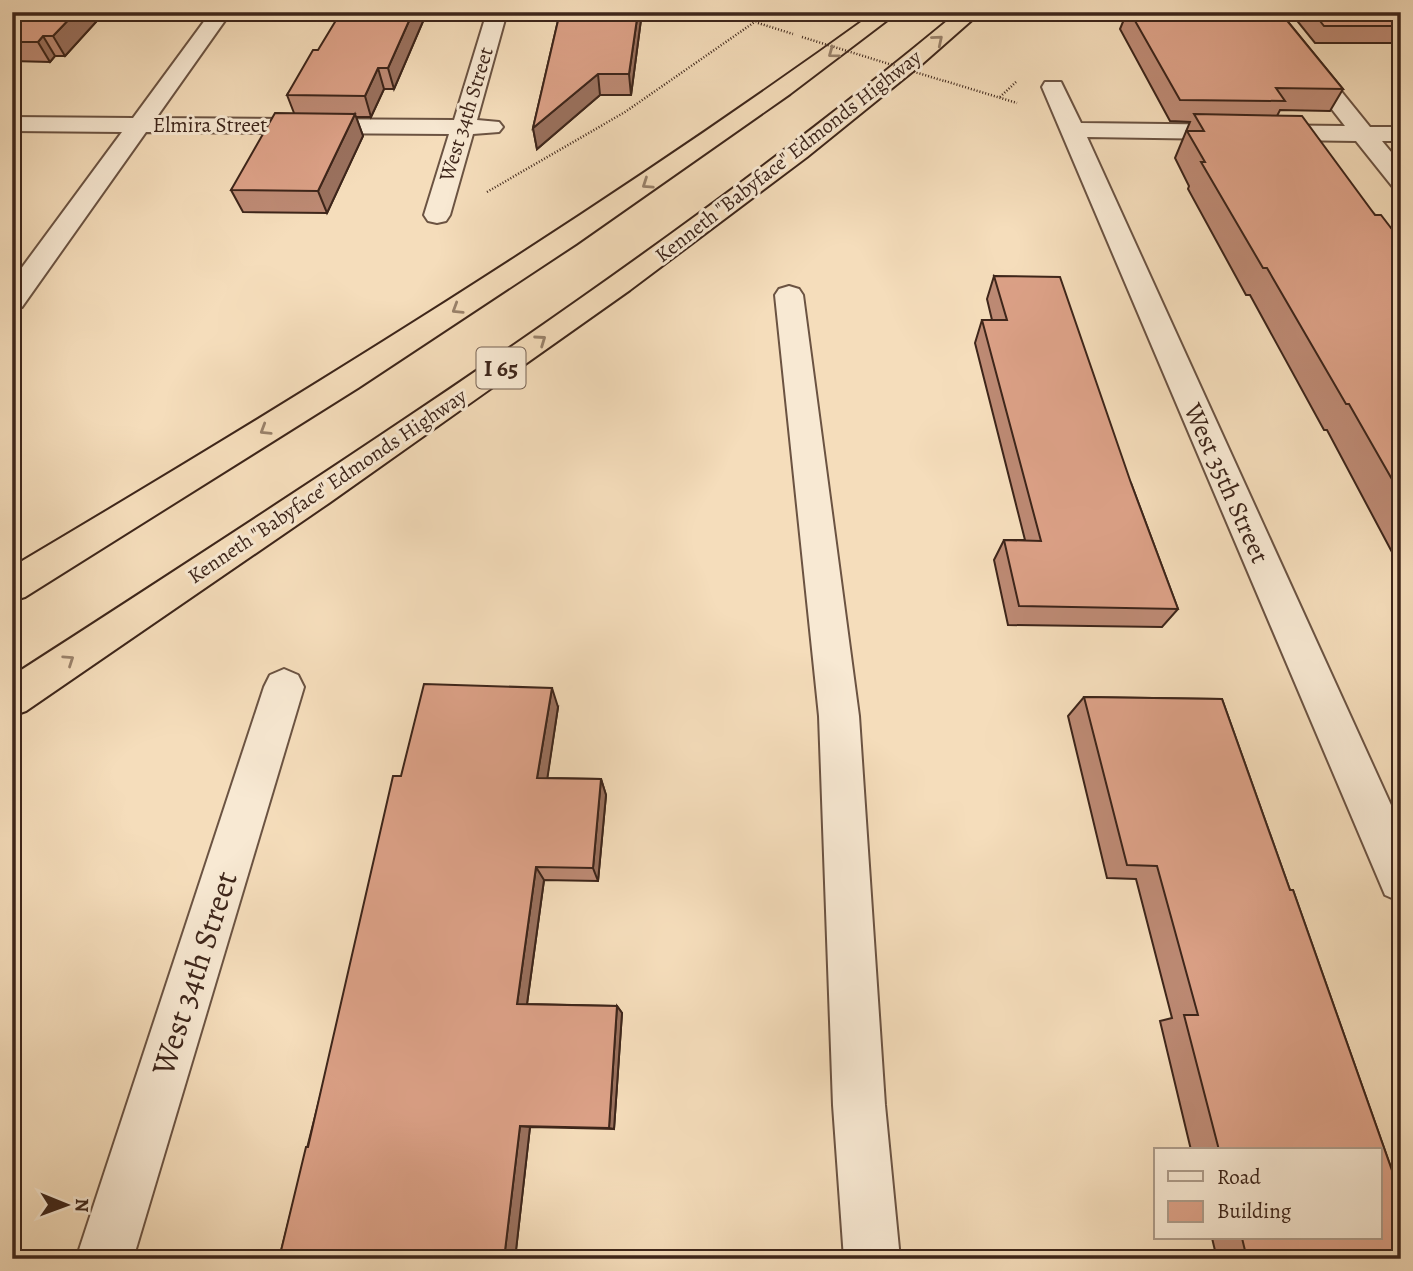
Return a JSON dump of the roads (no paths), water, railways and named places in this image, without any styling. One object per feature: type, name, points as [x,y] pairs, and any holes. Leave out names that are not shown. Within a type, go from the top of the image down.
[{"type":"highway","name":"Kenneth \"Babyface\" Edmonds Highway","points":[[12,586],[528,264],[699,149],[888,12]]},
{"type":"highway","name":"Kenneth \"Babyface\" Edmonds Highway","points":[[12,698],[313,498],[590,306],[798,152],[971,12]]},
{"type":"street","points":[[12,302],[221,12]]},
{"type":"street","name":"West 34th Street","points":[[437,215],[497,12]]},
{"type":"street","points":[[1266,12],[1401,181]]},
{"type":"street","name":"West 35th Street","points":[[1053,87],[1401,879]]},
{"type":"street","name":"Elmira Street","points":[[12,124],[491,127]]},
{"type":"street","points":[[1073,130],[1401,134]]},
{"type":"street","points":[[789,295],[839,716],[859,1105],[872,1259]]},
{"type":"street","name":"West 34th Street","points":[[104,1259],[285,687]]}]
